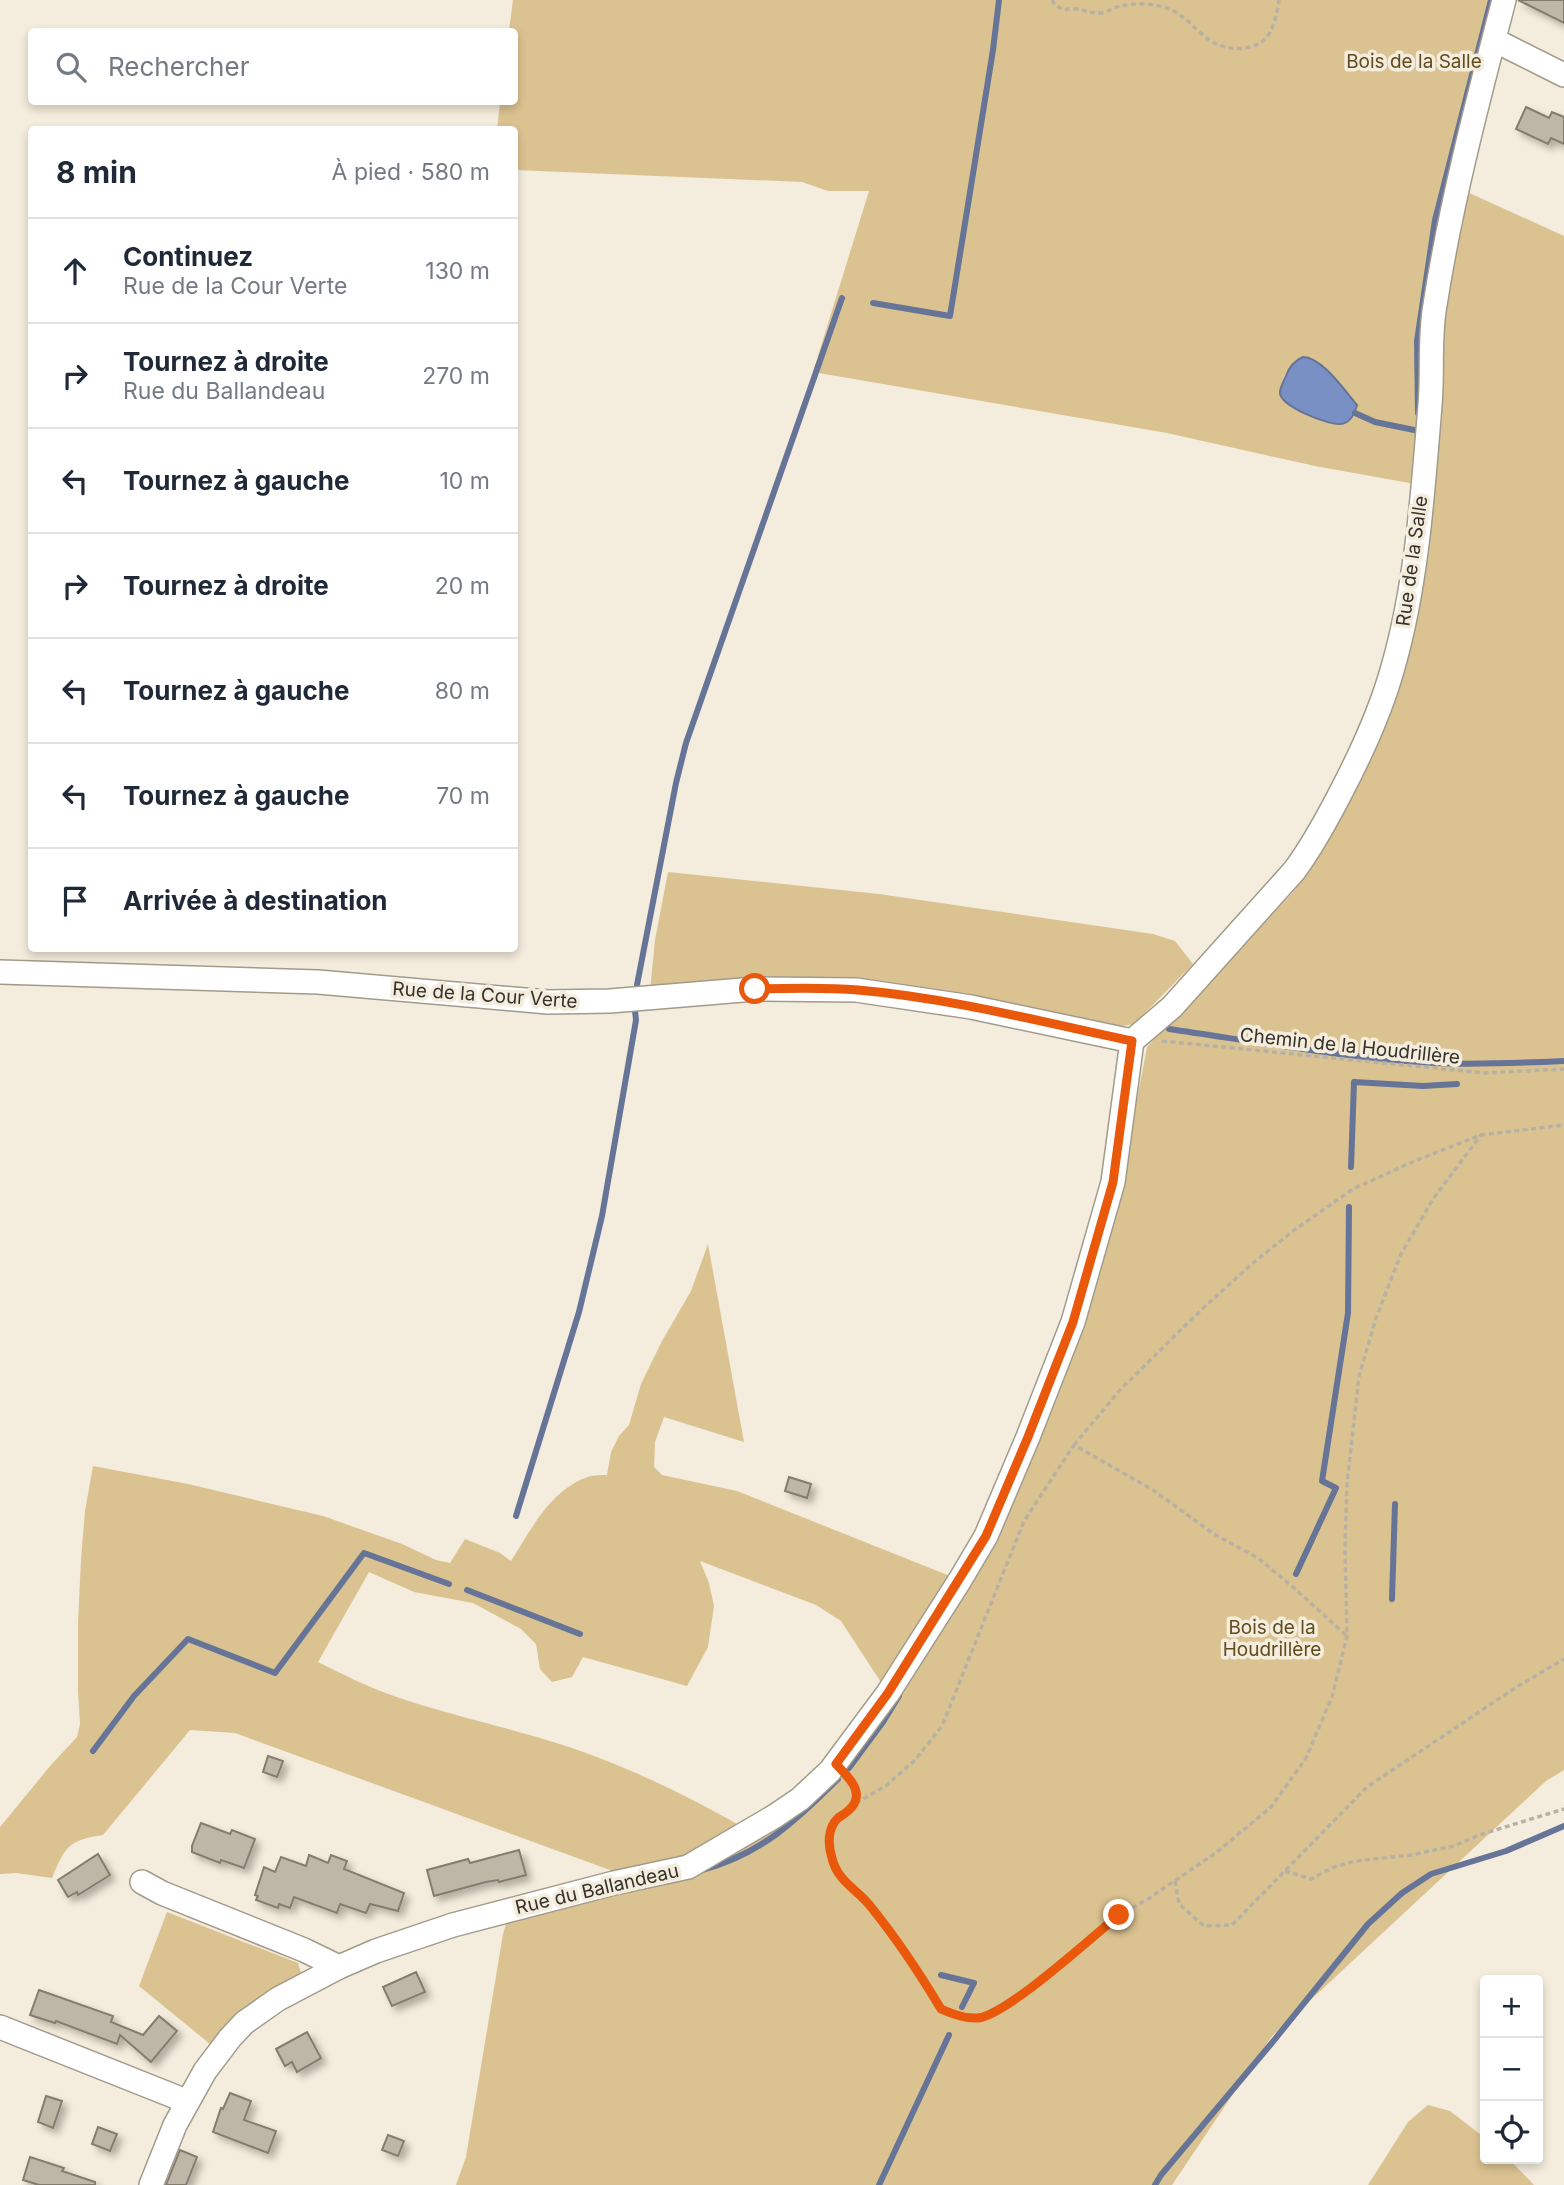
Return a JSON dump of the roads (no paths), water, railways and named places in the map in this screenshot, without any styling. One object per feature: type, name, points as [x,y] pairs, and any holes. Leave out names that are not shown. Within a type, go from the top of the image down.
[{"type":"street","name":"Rue de la Salle","points":[[1132,1041],[1172,1007],[1294,871],[1312,847],[1353,769],[1377,714],[1393,668],[1405,618],[1431,400],[1434,307],[1461,175],[1504,0]]},
{"type":"street","points":[[1494,40],[1564,75]]},
{"type":"street","name":"Rue de la Cour Verte","points":[[0,972],[318,982],[548,1002],[610,1001],[755,989],[856,990],[961,1006],[1132,1041]]},
{"type":"street","name":"Rue du Ballandeau","points":[[151,2185],[175,2124],[205,2071],[244,2023],[278,1999],[339,1966],[453,1925],[614,1883],[688,1867],[751,1832],[800,1799],[830,1771],[888,1693],[980,1547],[1028,1437],[1073,1322],[1113,1182],[1132,1041]]},
{"type":"street","points":[[142,1882],[176,1899],[339,1966]]},
{"type":"street","points":[[0,2027],[186,2101]]},
{"type":"water","points":[[1303,357],[1310,358],[1325,368],[1357,405],[1347,422],[1340,424],[1315,418],[1295,409],[1282,397],[1280,390],[1289,370],[1294,362]]},
{"type":"waterway","points":[[873,303],[950,316],[999,0]]},
{"type":"waterway","points":[[1418,413],[1417,341],[1435,220],[1491,0]]},
{"type":"waterway","points":[[636,990],[686,743],[842,298]]},
{"type":"waterway","points":[[1355,413],[1375,422],[1419,431],[1419,427]]},
{"type":"waterway","points":[[516,1516],[579,1312],[602,1216],[636,1020],[635,1011]]},
{"type":"waterway","points":[[1169,1029],[1402,1061],[1467,1064],[1564,1061]]},
{"type":"waterway","points":[[1351,1167],[1354,1082],[1423,1086],[1457,1084]]},
{"type":"waterway","points":[[1296,1574],[1336,1488],[1322,1481],[1348,1313],[1349,1207]]},
{"type":"waterway","points":[[1392,1599],[1395,1504]]},
{"type":"waterway","points":[[93,1751],[134,1696],[188,1639],[275,1673],[364,1553],[449,1584]]},
{"type":"waterway","points":[[467,1590],[580,1634]]},
{"type":"waterway","points":[[849,1768],[899,1696]]},
{"type":"waterway","points":[[702,1870],[760,1845],[792,1822],[838,1779]]},
{"type":"waterway","points":[[1155,2185],[1368,1924],[1402,1893],[1431,1874],[1506,1851],[1564,1826]]},
{"type":"waterway","points":[[941,1975],[974,1983],[962,2007]]},
{"type":"waterway","points":[[879,2185],[949,2035]]},
{"type":"park label","name":"Bois de la Salle","points":[[1414,61]]},
{"type":"park label","name":"Bois de la Houdrillère","points":[[1272,1638]]}]
